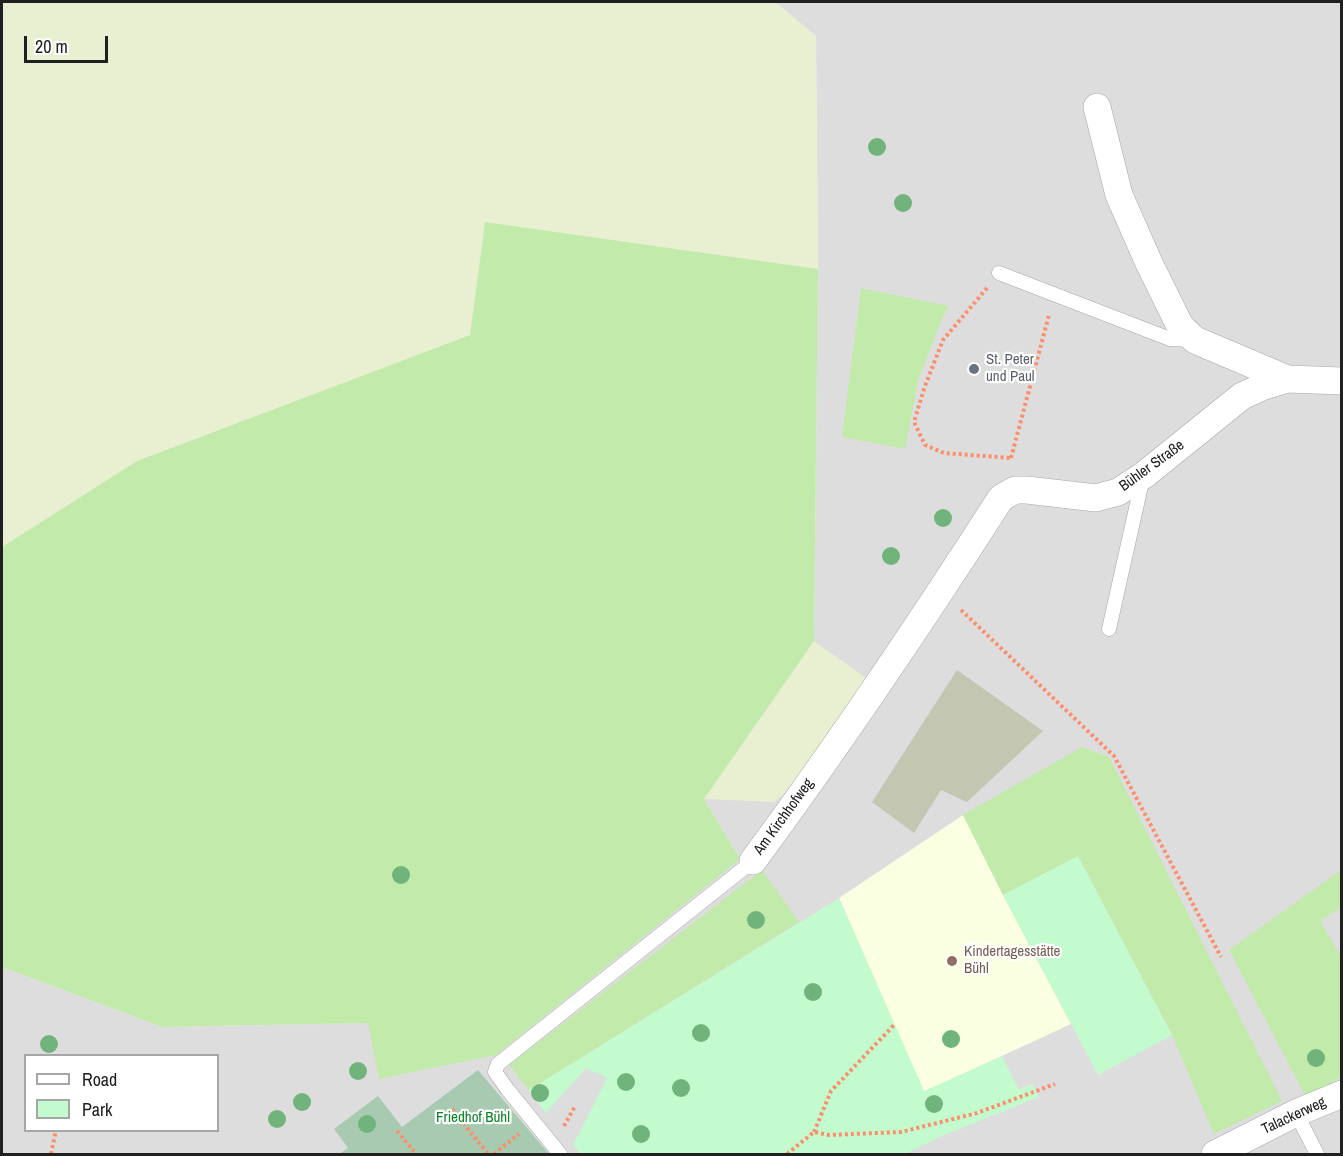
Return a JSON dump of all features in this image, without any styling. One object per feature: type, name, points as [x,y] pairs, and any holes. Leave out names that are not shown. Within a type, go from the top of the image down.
[{"type":"street","name":"Bühler Straße","points":[[1097,106],[1119,195],[1180,326],[1195,340],[1287,379]]},
{"type":"street","name":"Bühler Straße","points":[[1001,498],[1015,490],[1096,498],[1118,492],[1144,475],[1242,396],[1263,386],[1287,379],[1341,381]]},
{"type":"street","name":"Am Kirchhofweg","points":[[753,861],[941,591],[1001,498]]},
{"type":"street","name":"Talackerweg","points":[[1215,1155],[1296,1113],[1341,1094]]},
{"type":"lane","name":"Bühler Straße","points":[[999,273],[1170,339],[1195,340]]},
{"type":"lane","points":[[1109,629],[1144,475]]},
{"type":"lane","name":"Am Kirchhofweg","points":[[560,1155],[495,1072],[498,1064],[753,861]]},
{"type":"lane","points":[[1296,1113],[1317,1155]]},
{"type":"path","points":[[999,273],[943,340],[914,422],[925,445],[944,453],[1011,458]]},
{"type":"path","points":[[1001,498],[1055,294]]},
{"type":"path","points":[[941,591],[1113,756],[1221,957]]},
{"type":"path","points":[[787,1155],[814,1132],[831,1092],[894,1025]]},
{"type":"path","points":[[814,1132],[829,1135],[901,1132],[977,1113],[1055,1084]]},
{"type":"path","points":[[452,1109],[488,1155]]},
{"type":"path","points":[[494,1155],[534,1122]]},
{"type":"path","points":[[397,1131],[416,1155]]},
{"type":"path","points":[[51,1155],[56,1132]]},
{"type":"shaded area","points":[[2,2],[775,2],[816,36],[818,269],[485,222],[470,335],[137,461],[2,547]]},
{"type":"shaded area","points":[[775,2],[1341,2],[1341,1154],[2,1154],[2,967],[162,1027],[368,1023],[740,859],[704,799],[814,641],[818,269],[816,36]]},
{"type":"shaded area","points":[[814,641],[866,678],[802,780],[774,802],[704,799]]},
{"type":"shaded area","points":[[957,670],[1043,731],[967,802],[941,790],[914,833],[872,802]]},
{"type":"shaded area","name":"Kindertagesstätte Bühl","points":[[963,815],[1071,1024],[924,1092],[839,898]]},
{"type":"green space","points":[[485,222],[818,269],[814,641],[704,799],[740,859],[496,1055],[379,1079],[368,1023],[162,1027],[2,967],[2,547],[137,461],[470,335]]},
{"type":"green space","points":[[861,288],[949,306],[918,381],[905,449],[842,437]]},
{"type":"green space","points":[[1082,747],[1109,757],[1282,1101],[1214,1134],[1172,1035],[1078,856],[1003,895],[963,815]]},
{"type":"green space","points":[[1078,856],[1172,1035],[1098,1075],[1003,895]]},
{"type":"green space","points":[[762,870],[799,922],[529,1090],[509,1065]]},
{"type":"green space","points":[[1341,870],[1341,907],[1320,921],[1341,956],[1341,1077],[1306,1097],[1229,950]]},
{"type":"green space","points":[[839,898],[924,1091],[1002,1056],[1019,1090],[1032,1084],[1039,1097],[944,1135],[905,1154],[580,1154],[573,1145],[607,1078],[586,1068],[546,1113],[529,1090]]},
{"type":"green space","name":"Friedhof Bühl","points":[[478,1070],[549,1154],[339,1154],[348,1148],[334,1129],[378,1096],[402,1127]]},
{"type":"place","name":"St. Peter und Paul","points":[[974,369]]},
{"type":"place","name":"Kindertagesstätte Bühl","points":[[952,961]]}]
